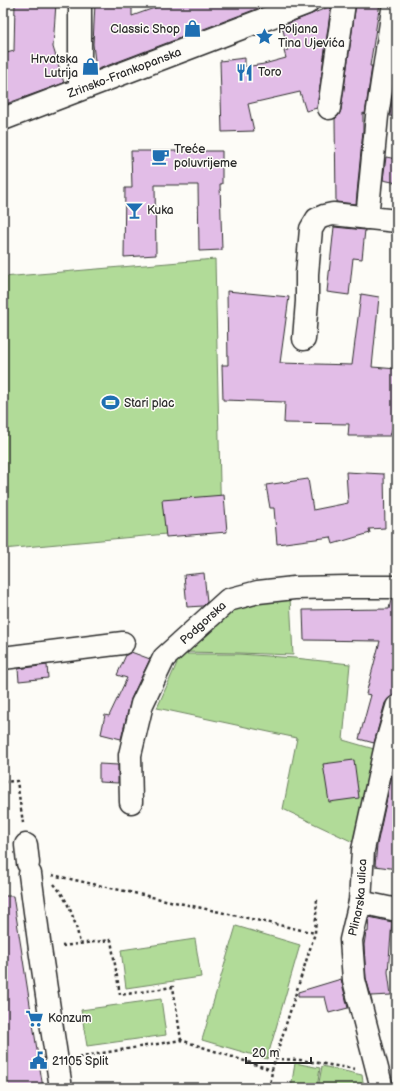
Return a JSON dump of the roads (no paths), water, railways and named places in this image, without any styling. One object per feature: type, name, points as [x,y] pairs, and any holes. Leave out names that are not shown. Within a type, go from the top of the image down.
[{"type":"street","points":[[80,3],[80,89]]},
{"type":"street","name":"Zrinsko-Frankopanska","points":[[3,119],[306,3]]},
{"type":"street","points":[[329,108],[344,3]]},
{"type":"street","points":[[367,218],[377,116],[394,3]]},
{"type":"street","points":[[304,340],[311,229],[317,219],[333,214],[397,221]]},
{"type":"street","name":"Podgorska","points":[[131,802],[130,755],[142,704],[164,658],[228,600],[258,592],[294,588],[348,586],[397,587]]},
{"type":"street","points":[[3,658],[124,643]]},
{"type":"street","name":"Plinarska ulica","points":[[380,1080],[354,980],[351,940],[360,902],[363,850],[386,745],[397,707]]},
{"type":"street","points":[[32,864],[40,949],[61,1088]]},
{"type":"street","points":[[360,902],[397,910]]},
{"type":"place","name":"Classic Shop","points":[[193,29]]},
{"type":"place","name":"Poljana Tina Ujevića","points":[[265,36]]},
{"type":"place","name":"Hrvatska Lutrija","points":[[91,66]]},
{"type":"place","name":"Toro","points":[[245,72]]},
{"type":"place","name":"Treće poluvrijeme","points":[[161,156]]},
{"type":"place","name":"Kuka","points":[[134,210]]},
{"type":"place","name":"Stari plac","points":[[111,403]]},
{"type":"place","name":"Konzum","points":[[35,1018]]},
{"type":"place","name":"21105 Split","points":[[39,1061]]}]
